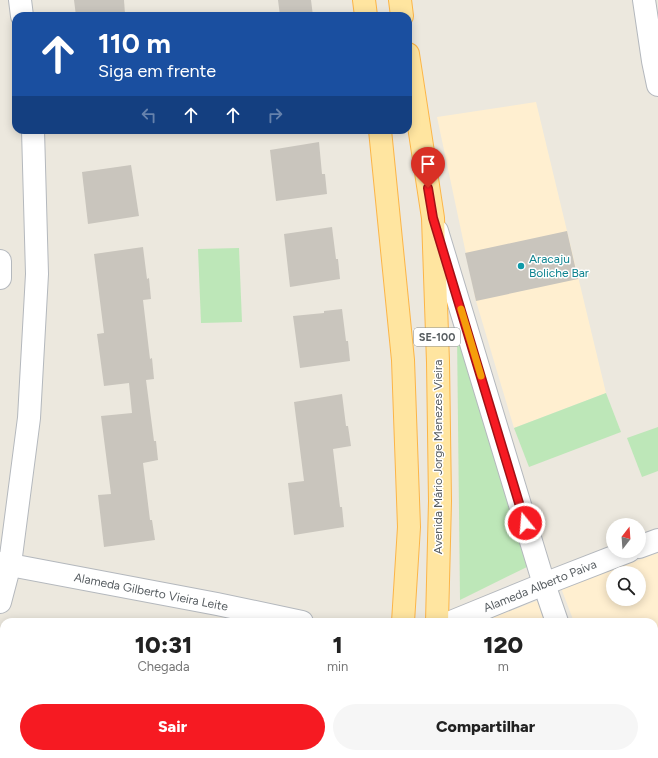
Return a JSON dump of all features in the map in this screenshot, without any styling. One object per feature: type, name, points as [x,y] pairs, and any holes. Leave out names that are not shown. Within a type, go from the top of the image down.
[{"type":"main road","points":[[364,0],[366,12]]},
{"type":"main road","points":[[400,0],[402,12]]},
{"type":"main road","name":"Avenida Mário Jorge Menezes Vieira","points":[[412,80],[433,218],[438,362],[439,462],[437,618]]},
{"type":"main road","name":"SE-100","points":[[380,134],[403,360],[409,527],[403,618]]},
{"type":"street","points":[[20,0],[22,12]]},
{"type":"street","points":[[644,0],[658,85]]},
{"type":"street","points":[[0,602],[29,418],[37,282],[33,134]]},
{"type":"street","points":[[433,218],[556,618]]},
{"type":"street","points":[[0,261],[0,278]]},
{"type":"street","points":[[646,544],[658,540]]},
{"type":"street","name":"Alameda Alberto Paiva","points":[[461,618],[611,558]]},
{"type":"street","name":"Alameda Gilberto Vieira Leite","points":[[5,564],[283,618]]},
{"type":"shaded area","points":[[536,102],[606,393],[514,428],[476,301],[437,117]]},
{"type":"shaded area","points":[[658,553],[658,618],[572,618],[561,588],[606,572],[606,606],[646,606],[646,566],[622,566]]},
{"type":"shaded area","points":[[539,600],[545,618],[492,618]]},
{"type":"green space","points":[[239,248],[242,322],[201,323],[198,249]]},
{"type":"green space","points":[[457,334],[527,567],[460,600]]},
{"type":"green space","points":[[606,393],[621,432],[529,467],[514,428]]},
{"type":"green space","points":[[658,427],[658,471],[642,477],[627,438]]},
{"type":"building","points":[[74,0],[124,0],[125,12],[76,12]]},
{"type":"building","points":[[278,0],[311,0],[312,12],[280,12]]},
{"type":"building","points":[[319,142],[322,174],[325,174],[327,194],[276,201],[270,150]]},
{"type":"building","points":[[131,165],[139,216],[88,224],[82,172]]},
{"type":"building","points":[[332,227],[340,279],[290,287],[284,234]]},
{"type":"building","name":"Aracaju Boliche Bar","points":[[567,231],[578,279],[476,301],[465,253]]},
{"type":"building","points":[[143,247],[147,279],[149,278],[151,299],[143,300],[150,359],[152,358],[154,379],[146,380],[158,460],[143,463],[150,520],[152,520],[155,540],[104,547],[98,495],[111,494],[101,416],[132,413],[129,383],[104,386],[97,334],[104,333],[94,254]]},
{"type":"building","points":[[342,309],[350,361],[300,368],[293,316],[324,313],[324,311]]},
{"type":"building","points":[[342,394],[346,426],[348,426],[351,446],[333,449],[344,527],[294,535],[288,483],[304,481],[294,402]]},
{"type":"slow traffic","points":[[461,309],[481,376]]},
{"type":"place","name":"Aracaju Boliche Bar","points":[[521,266]]},
{"type":"route","points":[[428,188],[433,218],[525,523]]}]
